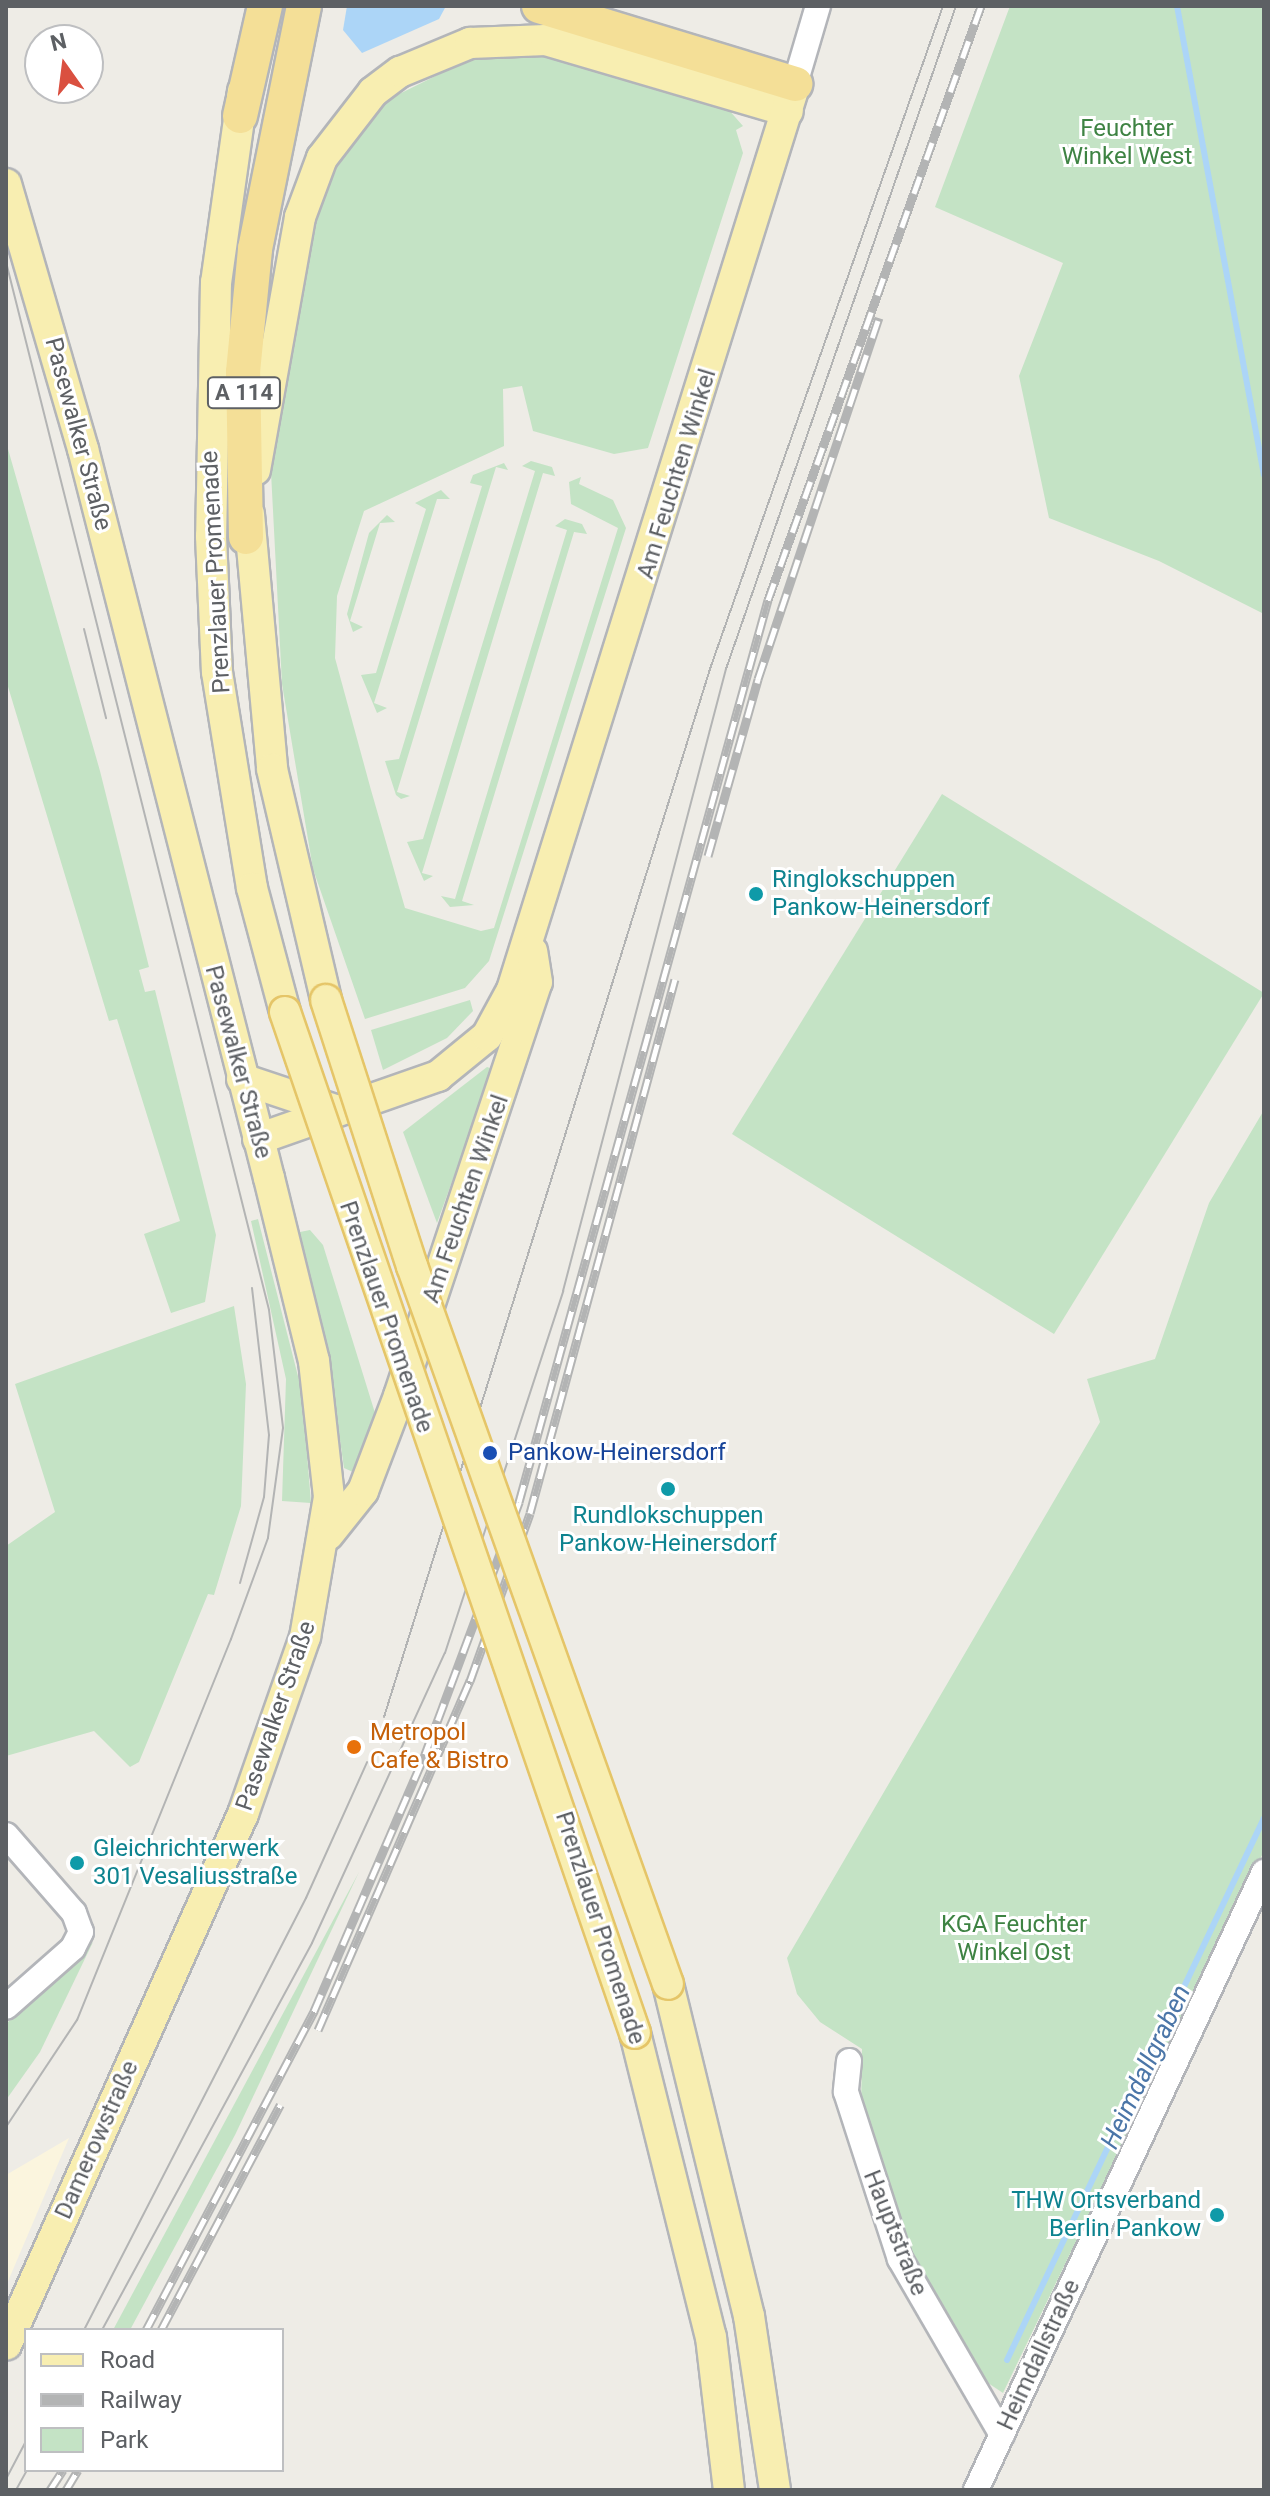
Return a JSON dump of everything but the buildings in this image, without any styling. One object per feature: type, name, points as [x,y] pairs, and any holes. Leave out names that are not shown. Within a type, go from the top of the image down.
[{"type":"highway","points":[[240,116],[265,6]]},
{"type":"highway","name":"A 114","points":[[246,537],[243,372],[259,212],[304,6]]},
{"type":"highway","points":[[539,6],[791,97]]},
{"type":"main road","name":"Prenzlauer Promenade","points":[[253,6],[210,374],[217,672],[252,888],[285,1012],[635,2033],[711,2337],[729,2490]]},
{"type":"main road","name":"Prenzlauer Promenade","points":[[775,2490],[749,2316],[668,1984],[387,1195],[326,1000],[272,769],[246,537],[300,217],[322,158],[373,92],[442,51],[523,38],[568,44],[791,97]]},
{"type":"main road","name":"Am Feuchten Winkel","points":[[258,1139],[341,1113],[438,1076],[487,1036],[531,941],[791,97]]},
{"type":"main road","name":"Pasewalker Straße","points":[[6,184],[18,260],[258,1139],[321,1405],[328,1535],[302,1644],[243,1814],[189,1936]]},
{"type":"main road","name":"Am Feuchten Winkel","points":[[328,1535],[363,1491],[415,1350],[537,982],[531,941]]},
{"type":"main road","points":[[242,1079],[341,1113]]},
{"type":"main road","name":"Damerowstraße","points":[[6,2345],[189,1936]]},
{"type":"street","name":"Am Feuchten Winkel","points":[[791,97],[818,6]]},
{"type":"street","points":[[6,1835],[79,1923],[73,1948],[6,2007]]},
{"type":"street","name":"Heimdallstraße","points":[[976,2490],[1264,1872]]},
{"type":"street","name":"Hauptstraße","points":[[849,2061],[846,2092],[900,2259],[1002,2435]]},
{"type":"shaded area","points":[[69,2138],[6,2286],[6,2175]]},
{"type":"green space","name":"Feuchter Winkel West","points":[[1010,6],[1264,6],[1264,614],[1159,561],[1049,518],[1019,376],[1063,263],[935,207]]},
{"type":"green space","points":[[542,52],[728,109],[743,126],[736,130],[743,153],[648,448],[614,454],[533,431],[522,386],[503,389],[504,446],[364,511],[337,596],[335,658],[371,790],[405,908],[481,931],[494,928],[618,528],[571,504],[569,482],[581,477],[579,484],[613,500],[626,528],[489,961],[465,988],[365,1019],[313,869],[282,684],[270,453],[297,289],[329,178],[385,101],[478,55]]},
{"type":"green space","points":[[6,442],[100,771],[149,967],[139,970],[145,992],[155,990],[216,1235],[205,1302],[171,1313],[144,1234],[180,1221],[117,1019],[109,1021],[6,680]]},
{"type":"green space","points":[[531,461],[552,467],[555,476],[543,473],[422,873],[433,876],[424,881],[407,842],[423,839],[535,471],[522,466]]},
{"type":"green space","points":[[504,463],[508,470],[496,467],[397,792],[410,796],[401,799],[396,795],[385,761],[399,759],[482,486],[470,483],[473,475]]},
{"type":"green space","points":[[441,490],[450,499],[437,499],[374,703],[387,708],[377,713],[361,675],[376,673],[426,509],[415,503]]},
{"type":"green space","points":[[387,515],[395,522],[380,523],[350,621],[363,627],[353,632],[347,614],[369,533]]},
{"type":"green space","points":[[565,519],[582,524],[587,534],[574,532],[462,901],[474,905],[450,907],[441,896],[455,899],[567,530],[555,526]]},
{"type":"green space","points":[[942,794],[1264,993],[1054,1334],[732,1134]]},
{"type":"green space","points":[[470,1000],[473,1011],[447,1038],[383,1070],[371,1030]]},
{"type":"green space","points":[[487,1067],[493,1069],[437,1223],[403,1132]]},
{"type":"green space","name":"KGA Feuchter Winkel Ost","points":[[1264,1110],[1264,1851],[1003,2393],[973,2373],[934,2306],[886,2190],[861,2113],[862,2049],[820,2022],[797,1994],[787,1958],[1100,1422],[1087,1379],[1155,1359],[1209,1203]]},
{"type":"green space","points":[[258,1219],[302,1392],[311,1503],[282,1501],[286,1379],[251,1221]]},
{"type":"green space","points":[[310,1230],[323,1245],[375,1413],[353,1472],[344,1468],[329,1363],[300,1245],[300,1232]]},
{"type":"green space","points":[[234,1306],[246,1384],[241,1506],[214,1595],[208,1594],[139,1762],[130,1767],[94,1731],[6,1756],[6,1546],[55,1512],[15,1384]]},
{"type":"green space","points":[[359,1872],[235,2135],[131,2328],[114,2328]]},
{"type":"green space","points":[[93,1942],[40,2052],[6,2100],[6,2024]]},
{"type":"water","points":[[347,6],[446,6],[439,19],[362,53],[343,30]]},
{"type":"waterway","points":[[1177,6],[1264,475]]},
{"type":"waterway","name":"Heimdallgraben","points":[[1007,2360],[1264,1818]]},
{"type":"tram line","points":[[384,1717],[711,666],[943,6]]},
{"type":"tram line","points":[[103,2328],[312,1943],[445,1653],[563,1291],[726,669],[956,6]]},
{"type":"tram line","points":[[6,262],[269,1310],[283,1428],[268,1538],[231,1639],[77,2020],[6,2127]]},
{"type":"tram line","points":[[84,629],[106,718]]},
{"type":"tram line","points":[[240,1583],[264,1497],[269,1435],[252,1288]]},
{"type":"tram line","points":[[85,2328],[306,1898],[367,1762]]},
{"type":"tram line","points":[[6,2479],[24,2445]]},
{"type":"tram line","points":[[16,2490],[26,2472]]},
{"type":"railway","points":[[147,2328],[314,2011],[425,1754],[519,1502],[768,600],[981,6]]},
{"type":"railway","points":[[708,856],[758,679],[879,318]]},
{"type":"railway","points":[[318,2030],[470,1681],[530,1513],[675,979]]},
{"type":"railway","points":[[162,2328],[280,2105]]},
{"type":"railway","points":[[50,2490],[62,2472]]},
{"type":"railway","points":[[66,2490],[77,2472]]},
{"type":"place","name":"Ringlokschuppen Pankow-Heinersdorf","points":[[756,894]]},
{"type":"place","name":"Pankow-Heinersdorf","points":[[490,1453]]},
{"type":"place","name":"Rundlokschuppen Pankow-Heinersdorf","points":[[668,1489]]},
{"type":"place","name":"Metropol Cafe & Bistro","points":[[354,1747]]},
{"type":"place","name":"Gleichrichterwerk 301 Vesaliusstraße","points":[[77,1863]]},
{"type":"place","name":"THW Ortsverband Berlin Pankow","points":[[1217,2215]]}]
